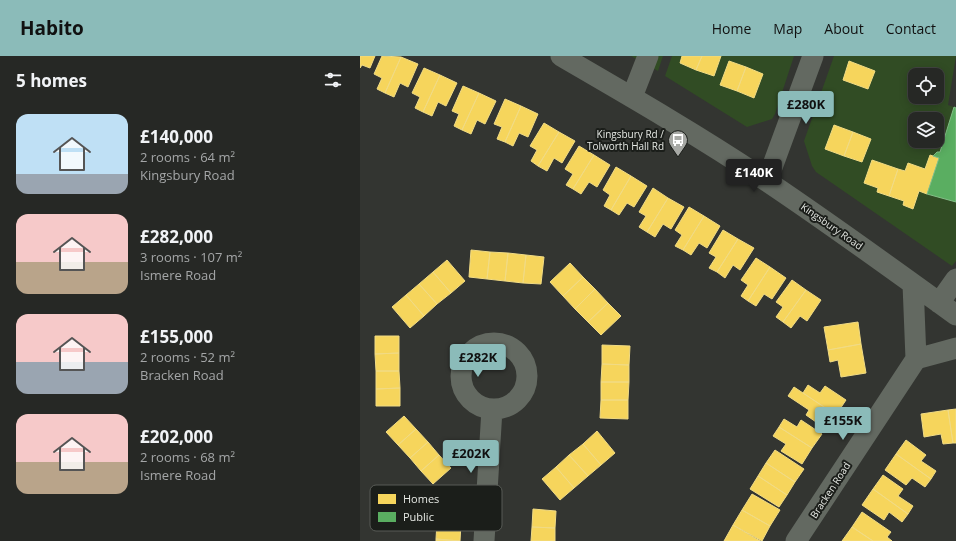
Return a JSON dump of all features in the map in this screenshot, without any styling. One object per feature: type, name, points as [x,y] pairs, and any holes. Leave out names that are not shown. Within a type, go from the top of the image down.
[{"type":"street","name":"Kingsbury Road","points":[[561,56],[632,97],[767,181],[956,315]]},
{"type":"street","points":[[632,97],[648,56]]},
{"type":"street","points":[[767,181],[813,56]]},
{"type":"street","points":[[939,302],[956,279]]},
{"type":"street","points":[[913,284],[916,359],[956,348]]},
{"type":"street","name":"Bracken Road","points":[[796,541],[916,359]]},
{"type":"street","points":[[487,485],[492,409]]},
{"type":"street","points":[[484,541],[485,531]]},
{"type":"green space","points":[[631,56],[663,56],[658,71]]},
{"type":"green space","points":[[672,56],[794,56],[772,119],[747,127],[665,76]]},
{"type":"green space","points":[[834,56],[956,56],[948,105],[954,107],[944,139],[944,112],[908,112],[908,148],[941,148],[940,152],[937,152],[933,156],[930,155],[925,169],[908,163],[905,171],[898,169],[889,195],[904,201],[903,205],[913,208],[919,191],[956,202],[956,261],[952,266],[816,172],[812,166],[804,141]]},
{"type":"building: Homes","points":[[360,56],[375,56],[370,68],[362,65],[360,68]]},
{"type":"building: Homes","points":[[382,56],[401,57],[385,93],[377,89],[382,78],[374,74]]},
{"type":"building: Homes","points":[[682,56],[702,56],[696,70],[680,63]]},
{"type":"building: Homes","points":[[702,56],[721,56],[714,76],[696,70]]},
{"type":"building: Homes","points":[[401,57],[418,64],[408,87],[400,83],[394,97],[385,93]]},
{"type":"building: Homes","points":[[729,61],[746,67],[737,91],[720,85]]},
{"type":"building: Homes","points":[[849,61],[875,71],[868,89],[843,80]]},
{"type":"building: Homes","points":[[746,67],[763,74],[754,98],[737,91]]},
{"type":"building: Homes","points":[[424,68],[440,75],[423,112],[415,108],[420,97],[412,93]]},
{"type":"building: Homes","points":[[440,75],[457,83],[446,106],[438,102],[432,116],[423,112]]},
{"type":"building: Homes","points":[[463,86],[479,93],[462,130],[454,126],[459,114],[452,111]]},
{"type":"building: Homes","points":[[479,93],[496,101],[485,124],[477,120],[471,134],[462,130]]},
{"type":"building: Homes","points":[[505,99],[521,106],[505,142],[497,139],[502,127],[494,124]]},
{"type":"building: Homes","points":[[521,106],[538,114],[528,137],[519,133],[513,146],[505,142]]},
{"type":"building: Homes","points":[[544,123],[559,132],[538,166],[531,161],[537,150],[530,146]]},
{"type":"building: Homes","points":[[834,125],[853,132],[844,156],[825,149]]},
{"type":"building: Homes","points":[[559,132],[575,141],[562,163],[554,158],[547,171],[538,166]]},
{"type":"building: Homes","points":[[853,132],[871,139],[862,162],[844,156]]},
{"type":"building: Homes","points":[[579,146],[594,155],[573,189],[566,185],[573,174],[565,169]]},
{"type":"building: Homes","points":[[594,155],[610,165],[597,187],[589,182],[581,194],[573,189]]},
{"type":"building: Homes","points":[[930,155],[939,158],[927,194],[919,191],[913,209],[903,205],[904,201],[889,196],[898,169],[905,171],[908,163],[925,169]]},
{"type":"building: Homes","points":[[872,160],[898,169],[889,196],[877,192],[878,188],[864,183]]},
{"type":"building: Homes","points":[[616,167],[631,176],[611,210],[604,206],[610,195],[603,190]]},
{"type":"building: Homes","points":[[631,176],[647,186],[634,207],[627,203],[619,215],[611,210]]},
{"type":"building: Homes","points":[[653,188],[668,198],[647,232],[639,227],[646,216],[639,212]]},
{"type":"building: Homes","points":[[668,198],[684,207],[671,229],[663,224],[655,237],[647,232]]},
{"type":"building: Homes","points":[[689,207],[704,216],[683,250],[675,246],[682,235],[675,230]]},
{"type":"building: Homes","points":[[704,216],[720,226],[707,248],[699,243],[691,255],[683,250]]},
{"type":"building: Homes","points":[[723,230],[738,239],[717,272],[709,268],[716,257],[709,253]]},
{"type":"building: Homes","points":[[738,239],[754,248],[740,270],[733,265],[725,278],[717,272]]},
{"type":"building: Homes","points":[[471,250],[490,252],[487,279],[469,277]]},
{"type":"building: Homes","points":[[490,252],[508,253],[505,281],[487,279]]},
{"type":"building: Homes","points":[[508,253],[526,255],[523,283],[505,281]]},
{"type":"building: Homes","points":[[526,255],[544,257],[541,284],[523,283]]},
{"type":"building: Homes","points":[[756,258],[770,267],[748,301],[741,296],[748,285],[741,280]]},
{"type":"building: Homes","points":[[447,260],[465,281],[451,293],[433,272]]},
{"type":"building: Homes","points":[[570,263],[583,277],[563,296],[550,282]]},
{"type":"building: Homes","points":[[770,267],[786,278],[772,299],[764,294],[756,306],[748,301]]},
{"type":"building: Homes","points":[[433,272],[451,293],[437,304],[419,284]]},
{"type":"building: Homes","points":[[583,277],[595,289],[575,309],[563,296]]},
{"type":"building: Homes","points":[[792,280],[806,290],[783,322],[776,317],[783,307],[776,302]]},
{"type":"building: Homes","points":[[419,284],[437,304],[424,316],[406,295]]},
{"type":"building: Homes","points":[[595,289],[608,303],[588,322],[575,309]]},
{"type":"building: Homes","points":[[806,290],[821,300],[807,321],[800,316],[791,328],[783,322]]},
{"type":"building: Homes","points":[[406,295],[424,316],[410,328],[392,307]]},
{"type":"building: Homes","points":[[608,303],[621,316],[601,335],[588,322]]},
{"type":"building: Homes","points":[[858,322],[861,344],[828,350],[824,327]]},
{"type":"building: Homes","points":[[375,336],[399,336],[399,353],[375,354]]},
{"type":"building: Homes","points":[[861,344],[866,373],[841,377],[838,360],[830,362],[828,350]]},
{"type":"building: Homes","points":[[602,345],[630,346],[629,365],[602,364]]},
{"type":"building: Homes","points":[[399,353],[399,371],[376,371],[375,354]]},
{"type":"building: Homes","points":[[602,364],[629,365],[629,382],[601,382]]},
{"type":"building: Homes","points":[[376,371],[399,371],[400,388],[376,389]]},
{"type":"building: Homes","points":[[601,382],[629,382],[628,400],[601,400]]},
{"type":"building: Homes","points":[[808,385],[820,393],[825,386],[846,400],[836,415],[803,393]]},
{"type":"building: Homes","points":[[794,387],[836,415],[826,429],[806,415],[809,410],[788,396]]},
{"type":"building: Homes","points":[[400,388],[400,406],[376,406],[376,389]]},
{"type":"building: Homes","points":[[601,400],[628,400],[628,419],[600,418]]},
{"type":"building: Homes","points":[[956,409],[956,443],[953,443],[948,410]]},
{"type":"building: Homes","points":[[948,410],[953,443],[943,444],[941,434],[924,437],[921,414]]},
{"type":"building: Homes","points":[[404,416],[416,429],[398,445],[386,432]]},
{"type":"building: Homes","points":[[784,419],[797,427],[801,420],[822,434],[812,448],[779,427]]},
{"type":"building: Homes","points":[[779,427],[812,448],[802,464],[781,451],[786,444],[773,436]]},
{"type":"building: Homes","points":[[416,429],[428,442],[410,458],[398,445]]},
{"type":"building: Homes","points":[[597,431],[615,453],[601,465],[583,444]]},
{"type":"building: Homes","points":[[906,440],[926,455],[921,461],[936,471],[931,479],[896,454]]},
{"type":"building: Homes","points":[[428,442],[439,455],[421,471],[410,458]]},
{"type":"building: Homes","points":[[583,444],[601,465],[588,476],[569,455]]},
{"type":"building: Homes","points":[[775,450],[804,469],[795,482],[766,463]]},
{"type":"building: Homes","points":[[896,454],[931,479],[925,487],[912,478],[906,485],[885,470]]},
{"type":"building: Homes","points":[[439,455],[451,468],[433,484],[421,471]]},
{"type":"building: Homes","points":[[569,455],[588,476],[574,488],[556,467]]},
{"type":"building: Homes","points":[[766,463],[795,482],[787,495],[758,476]]},
{"type":"building: Homes","points":[[556,467],[574,488],[560,500],[542,479]]},
{"type":"building: Homes","points":[[883,475],[903,489],[898,496],[913,506],[908,514],[873,489]]},
{"type":"building: Homes","points":[[758,476],[787,495],[779,507],[750,489]]},
{"type":"building: Homes","points":[[873,489],[908,514],[902,522],[889,512],[884,520],[862,505]]},
{"type":"building: Homes","points":[[752,494],[780,510],[770,526],[742,510]]},
{"type":"building: Homes","points":[[533,509],[556,511],[555,528],[532,527]]},
{"type":"building: Homes","points":[[742,510],[770,526],[762,541],[733,525]]},
{"type":"building: Homes","points":[[862,512],[891,532],[887,537],[892,541],[873,541],[852,527]]},
{"type":"building: Homes","points":[[733,525],[760,541],[724,541]]},
{"type":"building: Homes","points":[[532,527],[555,528],[555,541],[531,541]]},
{"type":"building: Homes","points":[[852,527],[873,541],[842,541]]},
{"type":"building: Homes","points":[[436,531],[461,531],[460,541],[436,539]]},
{"type":"building: Homes","points":[[436,539],[460,541],[436,541]]},
{"type":"building: Public","points":[[954,107],[956,108],[956,202],[927,194],[939,158],[933,156],[937,152],[940,152],[941,148],[944,148],[944,139]]},
{"type":"place","name":"Kingsbury Rd / Tolworth Hall Rd","points":[[678,157]]}]
